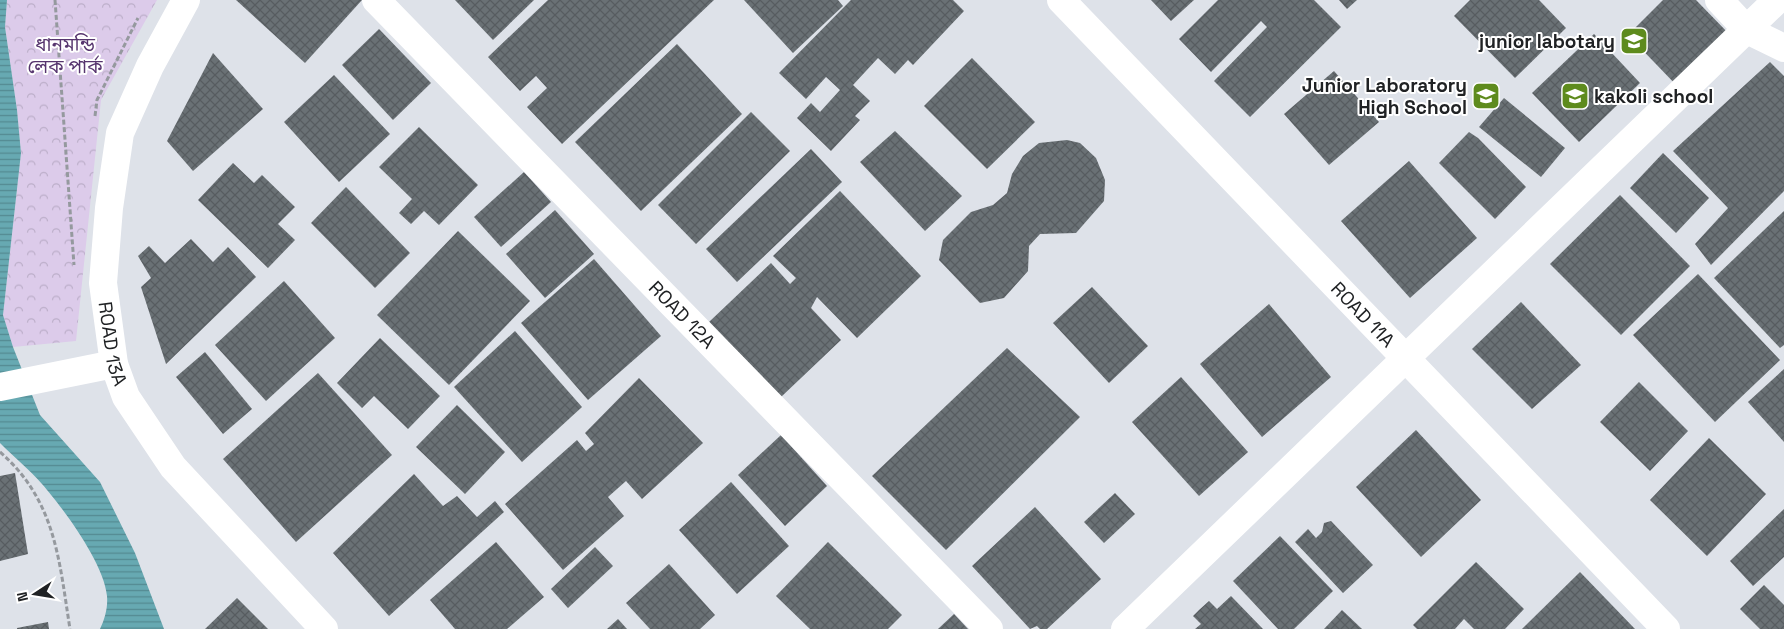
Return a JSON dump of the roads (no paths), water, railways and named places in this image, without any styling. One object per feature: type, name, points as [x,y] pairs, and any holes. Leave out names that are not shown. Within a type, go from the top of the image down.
[{"type":"street","name":"ROAD 13A","points":[[186,0],[150,66],[120,134],[109,208],[103,283],[114,364],[126,397],[173,467],[324,629]]},
{"type":"street","name":"ROAD 12A","points":[[376,0],[989,629]]},
{"type":"street","name":"ROAD 11A","points":[[1061,0],[1666,629]]},
{"type":"street","points":[[1719,0],[1747,30],[1784,48]]},
{"type":"street","points":[[1126,629],[1777,0],[1784,20]]},
{"type":"street","points":[[0,387],[114,364]]},
{"type":"water","points":[[0,0],[7,0],[5,27],[21,153],[3,315],[13,347],[40,415],[100,482],[135,553],[164,629],[100,629],[106,613],[107,596],[99,568],[91,552],[51,494],[0,443]]},
{"type":"place","name":"junior labotary","points":[[1634,41]]},
{"type":"place","name":"Junior Laboratory High School","points":[[1486,96]]},
{"type":"place","name":"kakoli school","points":[[1575,96]]},
{"type":"park label","name":"ধানমন্ডি লেক পার্ক","points":[[65,55]]}]
